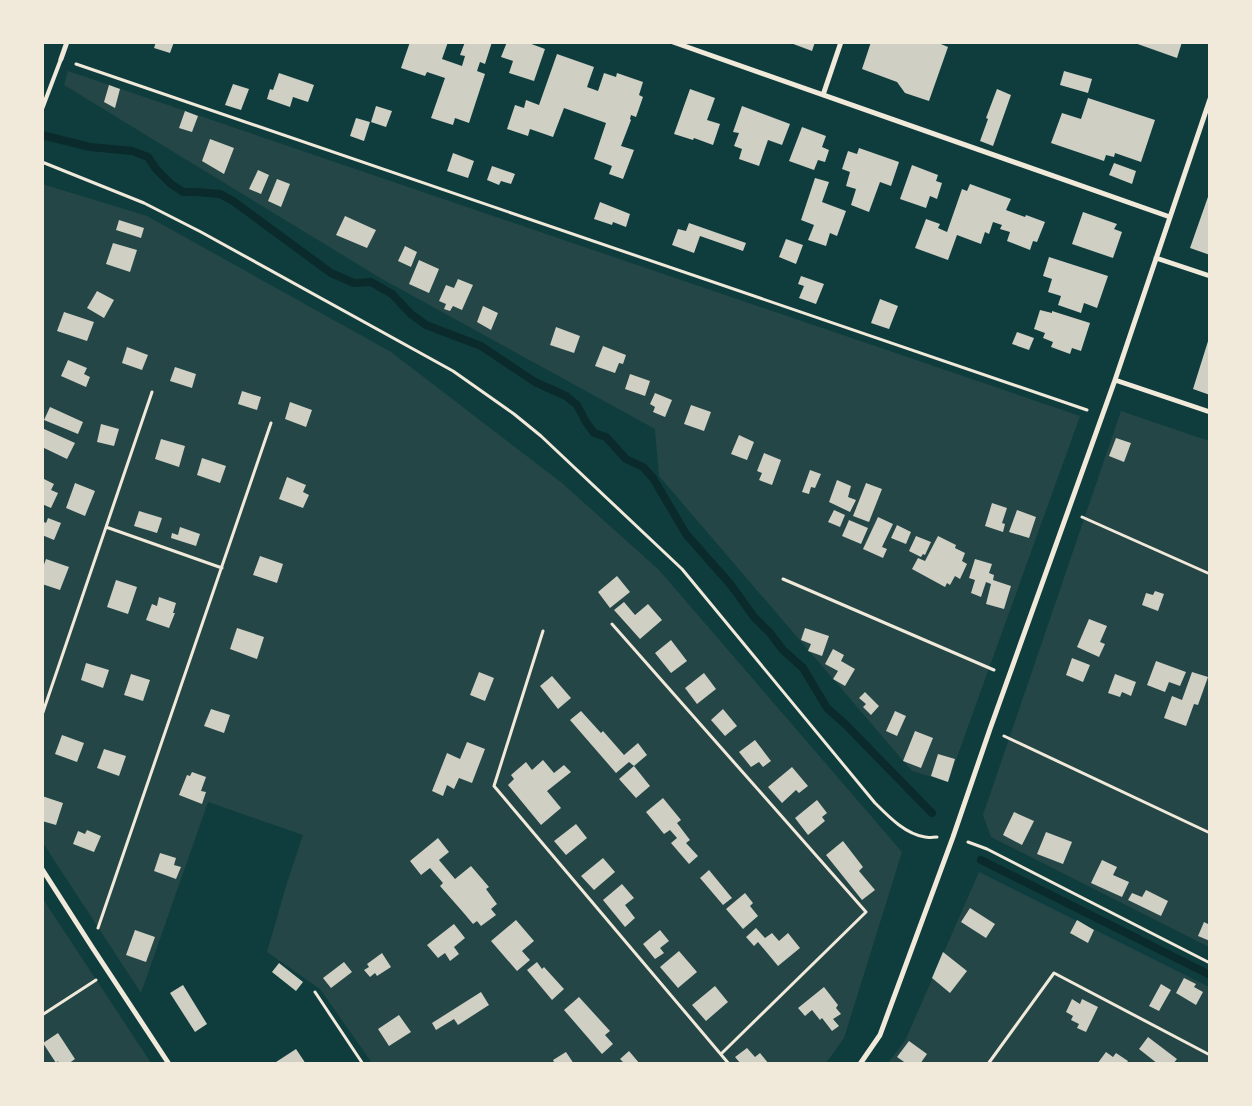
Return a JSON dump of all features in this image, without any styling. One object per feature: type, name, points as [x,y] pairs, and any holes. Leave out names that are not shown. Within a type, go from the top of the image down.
[{"type":"street","points":[[61,59],[67,42]]},
{"type":"street","points":[[673,42],[1170,217]]},
{"type":"street","points":[[824,95],[841,42]]},
{"type":"street","points":[[860,1064],[880,1034],[953,837],[1115,380],[1210,99]]},
{"type":"street","points":[[1156,258],[1210,276]]},
{"type":"street","points":[[1115,380],[1210,412]]},
{"type":"street","points":[[42,869],[169,1064]]},
{"type":"lane","points":[[42,109],[61,59]]},
{"type":"path","points":[[61,59],[1102,416]]},
{"type":"path","points":[[42,162],[144,203],[201,232],[453,371],[514,414],[541,436],[682,569],[875,803],[889,817],[908,831],[924,837],[953,837],[987,849],[1210,963]]},
{"type":"path","points":[[42,715],[152,392]]},
{"type":"path","points":[[92,947],[271,423]]},
{"type":"path","points":[[1068,510],[1210,574]]},
{"type":"path","points":[[106,528],[222,568]]},
{"type":"path","points":[[784,579],[1009,677]]},
{"type":"path","points":[[612,624],[866,912],[721,1054]]},
{"type":"path","points":[[544,631],[494,786],[729,1064]]},
{"type":"path","points":[[990,729],[1210,833]]},
{"type":"path","points":[[42,1015],[109,972]]},
{"type":"path","points":[[988,1064],[1054,973],[1210,1055]]},
{"type":"path","points":[[314,992],[363,1064]]},
{"type":"shaded area","points":[[68,71],[1080,416],[948,782],[912,771],[659,476],[655,429],[382,279],[64,85]]},
{"type":"shaded area","points":[[42,184],[147,216],[391,352],[562,483],[659,570],[902,852],[844,1038],[826,1063],[372,1063],[320,989],[267,952],[303,835],[208,802],[141,993],[43,843]]},
{"type":"shaded area","points":[[1121,411],[1209,441],[1209,947],[991,837],[983,815]]},
{"type":"shaded area","points":[[979,872],[1209,987],[1209,1063],[887,1064],[905,1041]]},
{"type":"shaded area","points":[[43,899],[151,1063],[43,1063]]},
{"type":"building","points":[[156,42],[174,42],[170,53],[154,48]]},
{"type":"building","points":[[410,42],[448,42],[442,59],[462,66],[465,56],[460,55],[465,42],[492,42],[485,64],[480,62],[477,71],[485,74],[469,123],[455,118],[453,125],[431,118],[445,78],[427,72],[425,76],[401,68]]},
{"type":"building","points":[[507,42],[526,42],[545,49],[534,81],[509,73],[513,61],[501,57]]},
{"type":"building","points":[[788,42],[815,42],[812,51]]},
{"type":"building","points":[[871,42],[936,42],[948,47],[929,101],[905,93],[897,82],[862,69]]},
{"type":"building","points":[[1132,42],[1182,42],[1177,58]]},
{"type":"building","points":[[557,54],[594,67],[587,87],[598,91],[604,73],[616,77],[617,73],[643,82],[639,95],[643,97],[636,117],[631,115],[631,120],[621,146],[634,150],[623,179],[609,174],[612,166],[594,159],[606,123],[564,108],[553,137],[530,129],[528,136],[507,129],[515,105],[524,108],[526,100],[539,105]]},
{"type":"building","points":[[1064,71],[1092,79],[1088,93],[1060,85]]},
{"type":"building","points":[[279,73],[314,85],[308,102],[293,97],[290,107],[267,99],[270,89],[273,90]]},
{"type":"building","points":[[233,84],[249,89],[241,110],[225,105]]},
{"type":"building","points":[[109,85],[120,89],[115,108],[104,102]]},
{"type":"building","points":[[690,89],[715,98],[707,120],[720,124],[713,145],[694,138],[693,140],[674,134]]},
{"type":"building","points":[[997,89],[1011,95],[993,146],[980,141]]},
{"type":"building","points":[[1088,98],[1155,120],[1141,162],[1115,153],[1114,157],[1106,155],[1104,161],[1051,143],[1062,113],[1081,119]]},
{"type":"building","points":[[376,106],[392,111],[386,127],[371,122]]},
{"type":"building","points":[[742,106],[790,124],[782,145],[768,140],[759,166],[739,159],[742,149],[734,146],[739,133],[733,132]]},
{"type":"building","points":[[185,111],[198,116],[192,132],[179,128]]},
{"type":"building","points":[[356,118],[370,122],[364,141],[350,136]]},
{"type":"building","points":[[802,127],[826,136],[822,147],[829,150],[825,162],[818,160],[814,170],[789,161]]},
{"type":"building","points":[[210,139],[234,148],[224,174],[202,161]]},
{"type":"building","points":[[859,148],[899,162],[891,186],[880,182],[869,212],[851,205],[856,189],[846,186],[850,172],[842,169],[848,151],[857,154]]},
{"type":"building","points":[[453,153],[474,161],[468,178],[447,171]]},
{"type":"building","points":[[1114,163],[1136,171],[1132,184],[1109,175]]},
{"type":"building","points":[[912,165],[938,175],[936,181],[942,183],[937,199],[930,196],[926,208],[900,199]]},
{"type":"building","points":[[492,166],[515,174],[511,184],[501,181],[499,185],[487,180]]},
{"type":"building","points":[[258,170],[269,175],[261,194],[249,189]]},
{"type":"building","points":[[815,178],[829,182],[822,202],[846,211],[837,236],[830,233],[826,246],[808,240],[814,225],[801,220]]},
{"type":"building","points":[[277,179],[290,184],[281,207],[268,201]]},
{"type":"building","points":[[970,184],[1011,199],[1006,210],[1045,222],[1037,242],[1033,241],[1030,250],[1007,241],[1010,232],[1000,229],[1002,225],[993,222],[989,234],[985,232],[981,244],[957,235],[948,260],[915,248],[926,219],[940,224],[938,228],[947,232],[962,189],[967,191]]},
{"type":"building","points":[[1210,194],[1210,255],[1190,248]]},
{"type":"building","points":[[600,202],[630,214],[626,227],[613,222],[612,225],[594,219]]},
{"type":"building","points":[[1083,212],[1117,224],[1114,229],[1122,232],[1113,258],[1072,244]]},
{"type":"building","points":[[345,216],[376,230],[367,248],[336,235]]},
{"type":"building","points":[[119,220],[144,228],[141,238],[116,230]]},
{"type":"building","points":[[689,223],[746,243],[743,251],[700,236],[694,253],[672,245],[678,229],[686,231]]},
{"type":"building","points":[[786,239],[803,245],[796,264],[779,257]]},
{"type":"building","points":[[113,243],[137,250],[130,272],[106,264]]},
{"type":"building","points":[[405,246],[417,252],[411,267],[398,261]]},
{"type":"building","points":[[1049,257],[1108,276],[1097,308],[1084,303],[1081,313],[1058,305],[1061,296],[1048,292],[1052,279],[1043,276]]},
{"type":"building","points":[[419,260],[439,269],[429,293],[409,284]]},
{"type":"building","points":[[801,276],[824,284],[816,304],[799,298],[804,286],[798,284]]},
{"type":"building","points":[[458,279],[473,285],[462,310],[453,306],[450,311],[444,309],[446,304],[439,301],[446,285],[454,288]]},
{"type":"building","points":[[97,291],[114,300],[104,318],[87,308]]},
{"type":"building","points":[[880,299],[898,306],[889,329],[871,323]]},
{"type":"building","points":[[483,306],[498,313],[491,330],[477,322]]},
{"type":"building","points":[[1040,310],[1052,313],[1052,311],[1090,323],[1081,351],[1072,348],[1070,354],[1051,347],[1053,342],[1043,338],[1045,333],[1034,329]]},
{"type":"building","points":[[64,312],[94,322],[87,341],[57,331]]},
{"type":"building","points":[[556,327],[580,336],[574,353],[550,345]]},
{"type":"building","points":[[1017,332],[1034,338],[1029,350],[1012,344]]},
{"type":"building","points":[[1210,338],[1210,395],[1193,389]]},
{"type":"building","points":[[603,346],[626,355],[623,364],[619,363],[615,373],[595,366]]},
{"type":"building","points":[[127,347],[148,355],[142,370],[122,363]]},
{"type":"building","points":[[68,360],[87,368],[84,374],[90,377],[86,387],[61,376]]},
{"type":"building","points":[[175,367],[196,374],[192,388],[170,381]]},
{"type":"building","points":[[630,374],[650,381],[645,396],[625,389]]},
{"type":"building","points":[[242,391],[261,397],[257,410],[238,404]]},
{"type":"building","points":[[655,393],[672,400],[665,417],[653,412],[655,407],[650,404]]},
{"type":"building","points":[[290,402],[312,410],[306,427],[285,419]]},
{"type":"building","points":[[691,405],[711,412],[704,431],[684,424]]},
{"type":"building","points":[[50,407],[83,422],[78,434],[44,420]]},
{"type":"building","points":[[101,424],[119,429],[114,446],[97,442]]},
{"type":"building","points":[[42,428],[75,443],[67,459],[42,447]]},
{"type":"building","points":[[739,435],[754,442],[747,460],[731,454]]},
{"type":"building","points":[[1116,438],[1131,443],[1124,462],[1109,456]]},
{"type":"building","points":[[161,439],[185,446],[179,467],[155,459]]},
{"type":"building","points":[[764,453],[781,460],[772,485],[759,480],[762,473],[757,471]]},
{"type":"building","points":[[202,458],[226,466],[220,483],[197,475]]},
{"type":"building","points":[[810,470],[821,474],[815,488],[811,487],[809,494],[802,492]]},
{"type":"building","points":[[287,477],[306,485],[303,492],[309,495],[303,508],[279,499]]},
{"type":"building","points":[[42,478],[54,484],[51,490],[58,493],[51,508],[42,504]]},
{"type":"building","points":[[837,480],[851,486],[848,497],[856,500],[850,512],[829,502]]},
{"type":"building","points":[[75,483],[95,491],[85,516],[66,508]]},
{"type":"building","points":[[866,483],[882,489],[869,522],[853,516]]},
{"type":"building","points":[[992,503],[1007,508],[1002,523],[1005,524],[1003,532],[985,526]]},
{"type":"building","points":[[834,510],[845,515],[840,527],[828,522]]},
{"type":"building","points":[[1017,510],[1036,517],[1029,538],[1009,532]]},
{"type":"building","points":[[139,511],[162,518],[157,533],[134,526]]},
{"type":"building","points":[[878,517],[893,524],[882,547],[887,549],[883,558],[863,549]]},
{"type":"building","points":[[48,518],[61,523],[54,540],[42,535],[42,521],[46,523]]},
{"type":"building","points":[[849,520],[868,528],[861,544],[842,536]]},
{"type":"building","points":[[897,525],[911,532],[906,544],[891,538]]},
{"type":"building","points":[[180,527],[200,534],[196,546],[171,538],[172,533],[178,535]]},
{"type":"building","points":[[916,536],[931,542],[925,555],[923,554],[921,557],[909,551]]},
{"type":"building","points":[[938,536],[956,545],[955,548],[965,553],[962,561],[967,564],[960,579],[955,576],[950,585],[947,583],[945,587],[912,569],[918,558],[925,561]]},
{"type":"building","points":[[260,556],[283,564],[277,583],[253,575]]},
{"type":"building","points":[[46,559],[69,567],[60,590],[42,584],[42,570]]},
{"type":"building","points":[[975,559],[992,564],[989,573],[994,575],[993,580],[1011,586],[1004,609],[986,604],[991,584],[986,582],[981,597],[971,593],[975,580],[969,578]]},
{"type":"building","points":[[617,576],[630,592],[610,608],[598,592]]},
{"type":"building","points":[[116,580],[137,587],[128,614],[107,607]]},
{"type":"building","points":[[1155,591],[1164,594],[1158,611],[1142,605],[1146,593],[1153,595]]},
{"type":"building","points":[[159,597],[176,603],[173,613],[175,613],[169,628],[146,620],[152,604],[157,606]]},
{"type":"building","points":[[624,602],[635,615],[648,604],[662,620],[640,639],[614,610]]},
{"type":"building","points":[[1089,619],[1107,626],[1100,642],[1105,644],[1099,657],[1077,647]]},
{"type":"building","points":[[237,628],[264,637],[257,659],[230,649]]},
{"type":"building","points":[[805,628],[829,636],[822,656],[808,651],[811,644],[801,640]]},
{"type":"building","points":[[671,640],[687,661],[671,673],[655,653]]},
{"type":"building","points":[[833,649],[844,655],[841,661],[855,669],[845,686],[833,679],[838,671],[825,664]]},
{"type":"building","points":[[1072,658],[1090,665],[1083,682],[1066,675]]},
{"type":"building","points":[[1156,661],[1186,672],[1180,686],[1169,682],[1165,692],[1147,685]]},
{"type":"building","points":[[86,663],[109,670],[103,688],[81,680]]},
{"type":"building","points":[[479,672],[494,678],[485,701],[470,695]]},
{"type":"building","points":[[1192,672],[1208,677],[1198,705],[1194,704],[1186,726],[1164,718],[1172,696],[1182,700]]},
{"type":"building","points":[[704,673],[716,689],[697,704],[685,688]]},
{"type":"building","points":[[131,674],[150,680],[143,701],[124,695]]},
{"type":"building","points":[[1115,674],[1136,682],[1131,696],[1122,692],[1120,697],[1108,693]]},
{"type":"building","points":[[552,676],[571,698],[558,709],[540,686]]},
{"type":"building","points":[[865,692],[879,706],[871,715],[863,707],[866,704],[859,698]]},
{"type":"building","points":[[211,709],[230,715],[224,733],[204,726]]},
{"type":"building","points":[[723,709],[737,726],[725,736],[711,720]]},
{"type":"building","points":[[581,711],[601,733],[603,731],[624,755],[638,743],[647,755],[634,766],[629,762],[616,773],[570,720]]},
{"type":"building","points":[[895,711],[906,716],[897,736],[886,731]]},
{"type":"building","points":[[915,731],[933,738],[921,768],[903,761]]},
{"type":"building","points":[[62,735],[84,743],[77,762],[55,754]]},
{"type":"building","points":[[755,740],[771,761],[763,767],[759,762],[751,767],[739,752]]},
{"type":"building","points":[[467,742],[485,749],[472,783],[459,778],[454,789],[447,785],[443,796],[432,791],[447,753],[460,759]]},
{"type":"building","points":[[104,749],[126,756],[119,776],[97,768]]},
{"type":"building","points":[[938,754],[955,759],[948,782],[931,776]]},
{"type":"building","points":[[543,760],[554,773],[564,765],[571,772],[547,791],[561,808],[541,825],[508,785],[514,779],[511,775],[526,762],[532,770]]},
{"type":"building","points":[[634,766],[650,786],[636,798],[619,779]]},
{"type":"building","points":[[792,767],[808,786],[799,793],[796,790],[782,803],[768,787]]},
{"type":"building","points":[[192,772],[206,777],[201,791],[206,792],[202,804],[179,795],[187,775],[190,776]]},
{"type":"building","points":[[42,796],[63,803],[56,825],[42,821]]},
{"type":"building","points":[[663,798],[681,820],[677,823],[690,840],[686,843],[698,856],[689,864],[671,843],[677,838],[670,830],[664,834],[646,812]]},
{"type":"building","points":[[817,800],[827,813],[822,817],[825,821],[808,835],[795,818]]},
{"type":"building","points":[[1014,812],[1034,821],[1022,845],[1003,835]]},
{"type":"building","points":[[576,824],[587,838],[566,855],[554,841]]},
{"type":"building","points":[[87,830],[101,836],[94,852],[73,844],[78,831],[85,834]]},
{"type":"building","points":[[1046,832],[1072,842],[1063,864],[1037,854]]},
{"type":"building","points":[[438,838],[449,852],[439,860],[455,879],[471,866],[489,887],[486,889],[497,904],[491,909],[496,915],[481,926],[477,921],[473,924],[440,886],[443,883],[430,868],[421,875],[410,861]]},
{"type":"building","points":[[843,841],[863,867],[859,871],[875,890],[862,900],[826,855]]},
{"type":"building","points":[[160,853],[176,858],[174,865],[181,867],[176,879],[154,871]]},
{"type":"building","points":[[603,858],[615,872],[594,890],[581,876]]},
{"type":"building","points":[[1102,860],[1117,867],[1113,875],[1129,882],[1122,897],[1091,883]]},
{"type":"building","points":[[709,870],[732,898],[723,905],[700,878]]},
{"type":"building","points":[[622,884],[634,898],[625,905],[635,918],[625,927],[603,900]]},
{"type":"building","points":[[1146,890],[1168,901],[1161,916],[1128,900],[1132,893],[1142,897]]},
{"type":"building","points":[[745,893],[753,903],[750,906],[758,916],[743,929],[726,909]]},
{"type":"building","points":[[970,908],[995,924],[986,938],[961,922]]},
{"type":"building","points":[[516,920],[534,941],[522,951],[530,960],[517,971],[491,941]]},
{"type":"building","points":[[1077,920],[1094,930],[1088,943],[1070,933]]},
{"type":"building","points":[[1204,922],[1210,925],[1210,941],[1198,936]]},
{"type":"building","points":[[454,924],[465,938],[454,947],[459,954],[450,961],[445,953],[438,958],[427,945]]},
{"type":"building","points":[[756,928],[765,938],[772,933],[779,941],[788,933],[800,948],[778,966],[758,942],[754,946],[746,937]]},
{"type":"building","points":[[135,930],[155,937],[146,962],[126,955]]},
{"type":"building","points":[[660,930],[669,941],[660,948],[664,953],[655,959],[643,944]]},
{"type":"building","points":[[679,951],[697,972],[678,988],[660,967]]},
{"type":"building","points":[[943,952],[967,971],[950,993],[932,978]]},
{"type":"building","points":[[382,953],[391,967],[377,976],[375,973],[370,977],[364,970],[369,967],[367,964]]},
{"type":"building","points":[[344,962],[352,972],[331,988],[323,978]]},
{"type":"building","points":[[537,962],[564,989],[552,1000],[527,970]]},
{"type":"building","points":[[279,963],[303,982],[296,991],[272,972]]},
{"type":"building","points":[[1184,978],[1196,984],[1194,987],[1203,992],[1196,1005],[1176,993]]},
{"type":"building","points":[[1161,984],[1171,990],[1159,1011],[1149,1006]]},
{"type":"building","points":[[183,985],[207,1024],[195,1032],[170,993]]},
{"type":"building","points":[[715,986],[728,1002],[706,1021],[692,1005]]},
{"type":"building","points":[[824,987],[838,1005],[836,1008],[841,1014],[833,1019],[839,1026],[832,1031],[822,1018],[820,1020],[812,1010],[805,1016],[798,1008]]},
{"type":"building","points":[[481,992],[489,1005],[458,1025],[454,1019],[436,1030],[432,1023]]},
{"type":"building","points":[[579,997],[610,1031],[605,1035],[613,1044],[602,1054],[564,1010]]},
{"type":"building","points":[[1072,999],[1080,1004],[1082,999],[1098,1007],[1086,1032],[1077,1028],[1079,1024],[1071,1020],[1073,1016],[1066,1012]]},
{"type":"building","points":[[399,1015],[411,1032],[389,1046],[378,1029]]},
{"type":"building","points":[[58,1033],[75,1059],[68,1064],[59,1064],[58,1061],[56,1063],[43,1043]]},
{"type":"building","points":[[1148,1037],[1177,1059],[1173,1064],[1158,1064],[1139,1049]]},
{"type":"building","points":[[909,1041],[927,1054],[920,1064],[907,1064],[897,1057]]},
{"type":"building","points":[[747,1048],[755,1057],[760,1053],[769,1064],[741,1064],[735,1057]]},
{"type":"building","points":[[296,1049],[306,1064],[273,1064]]},
{"type":"building","points":[[629,1051],[640,1064],[625,1064],[620,1059]]},
{"type":"building","points":[[566,1052],[574,1064],[555,1064],[553,1060]]},
{"type":"building","points":[[1106,1052],[1113,1057],[1116,1053],[1128,1061],[1126,1064],[1097,1064]]},
{"type":"waterway","points":[[42,135],[90,147],[132,151],[148,157],[156,169],[171,184],[183,192],[220,194],[233,201],[331,273],[354,283],[371,282],[392,294],[411,314],[426,325],[481,346],[535,382],[566,396],[577,405],[594,433],[606,437],[626,459],[643,467],[653,478],[686,534],[731,585],[754,617],[783,650],[803,668],[827,708],[932,813]]},
{"type":"waterway","points":[[981,860],[1210,975]]}]
